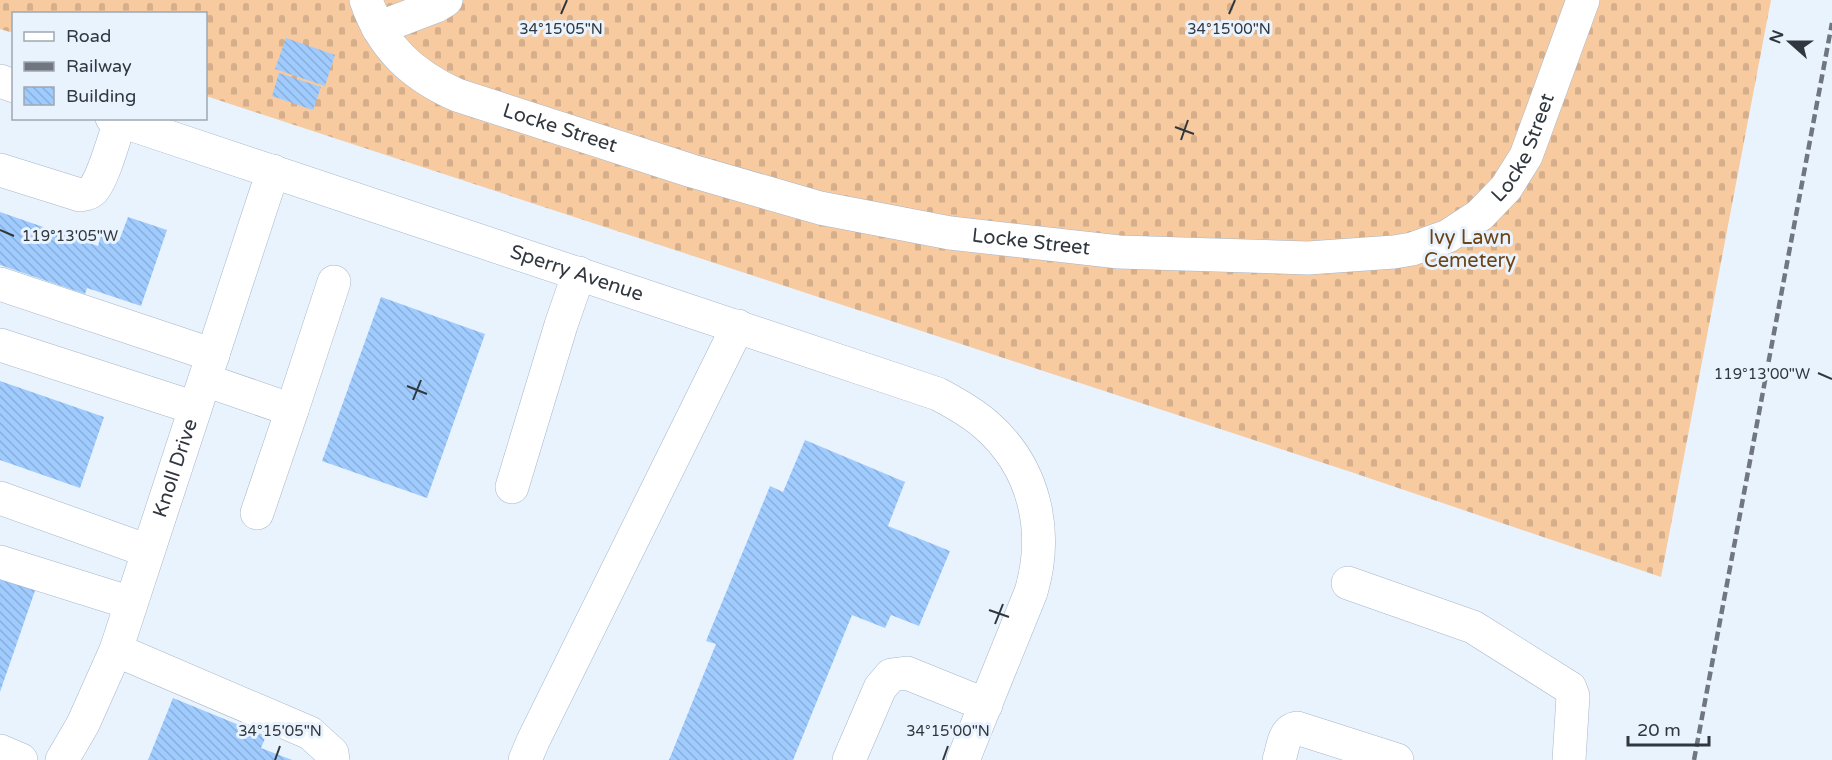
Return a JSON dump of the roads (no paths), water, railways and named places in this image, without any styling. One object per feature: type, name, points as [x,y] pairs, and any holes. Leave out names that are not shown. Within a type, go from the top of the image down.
[{"type":"street","points":[[372,14],[436,6],[446,0]]},
{"type":"street","name":"Locke Street","points":[[372,14],[388,43],[411,69],[426,80],[457,96],[680,167],[819,208],[950,233],[1119,252],[1308,258],[1412,249],[1448,236],[1494,203],[1526,156],[1583,0]]},
{"type":"street","points":[[0,170],[80,195],[87,194],[94,189],[99,179],[116,120]]},
{"type":"street","name":"Sperry Avenue","points":[[116,120],[938,394],[987,425],[1019,465],[1030,488],[1037,512],[1039,535],[1037,572],[963,760]]},
{"type":"street","name":"Knoll Drive","points":[[62,760],[83,724],[116,650],[273,171]]},
{"type":"street","points":[[512,487],[579,273]]},
{"type":"street","points":[[257,513],[334,282]]},
{"type":"street","points":[[0,284],[204,381],[292,410]]},
{"type":"street","points":[[525,760],[738,326]]},
{"type":"street","points":[[0,345],[74,369],[204,381]]},
{"type":"street","points":[[0,498],[148,551]]},
{"type":"street","points":[[0,562],[131,603]]},
{"type":"street","points":[[1348,583],[1473,627],[1570,688],[1573,696],[1569,760]]},
{"type":"street","points":[[116,650],[310,733],[332,753],[333,760]]},
{"type":"street","points":[[849,760],[880,688],[891,675],[907,673],[986,705]]},
{"type":"street","points":[[1279,760],[1288,732],[1297,728],[1397,760]]},
{"type":"street","points":[[0,751],[21,760]]},
{"type":"railway","points":[[1694,760],[1832,23]]},
{"type":"park label","name":"Ivy Lawn Cemetery","points":[[1470,250]]}]
